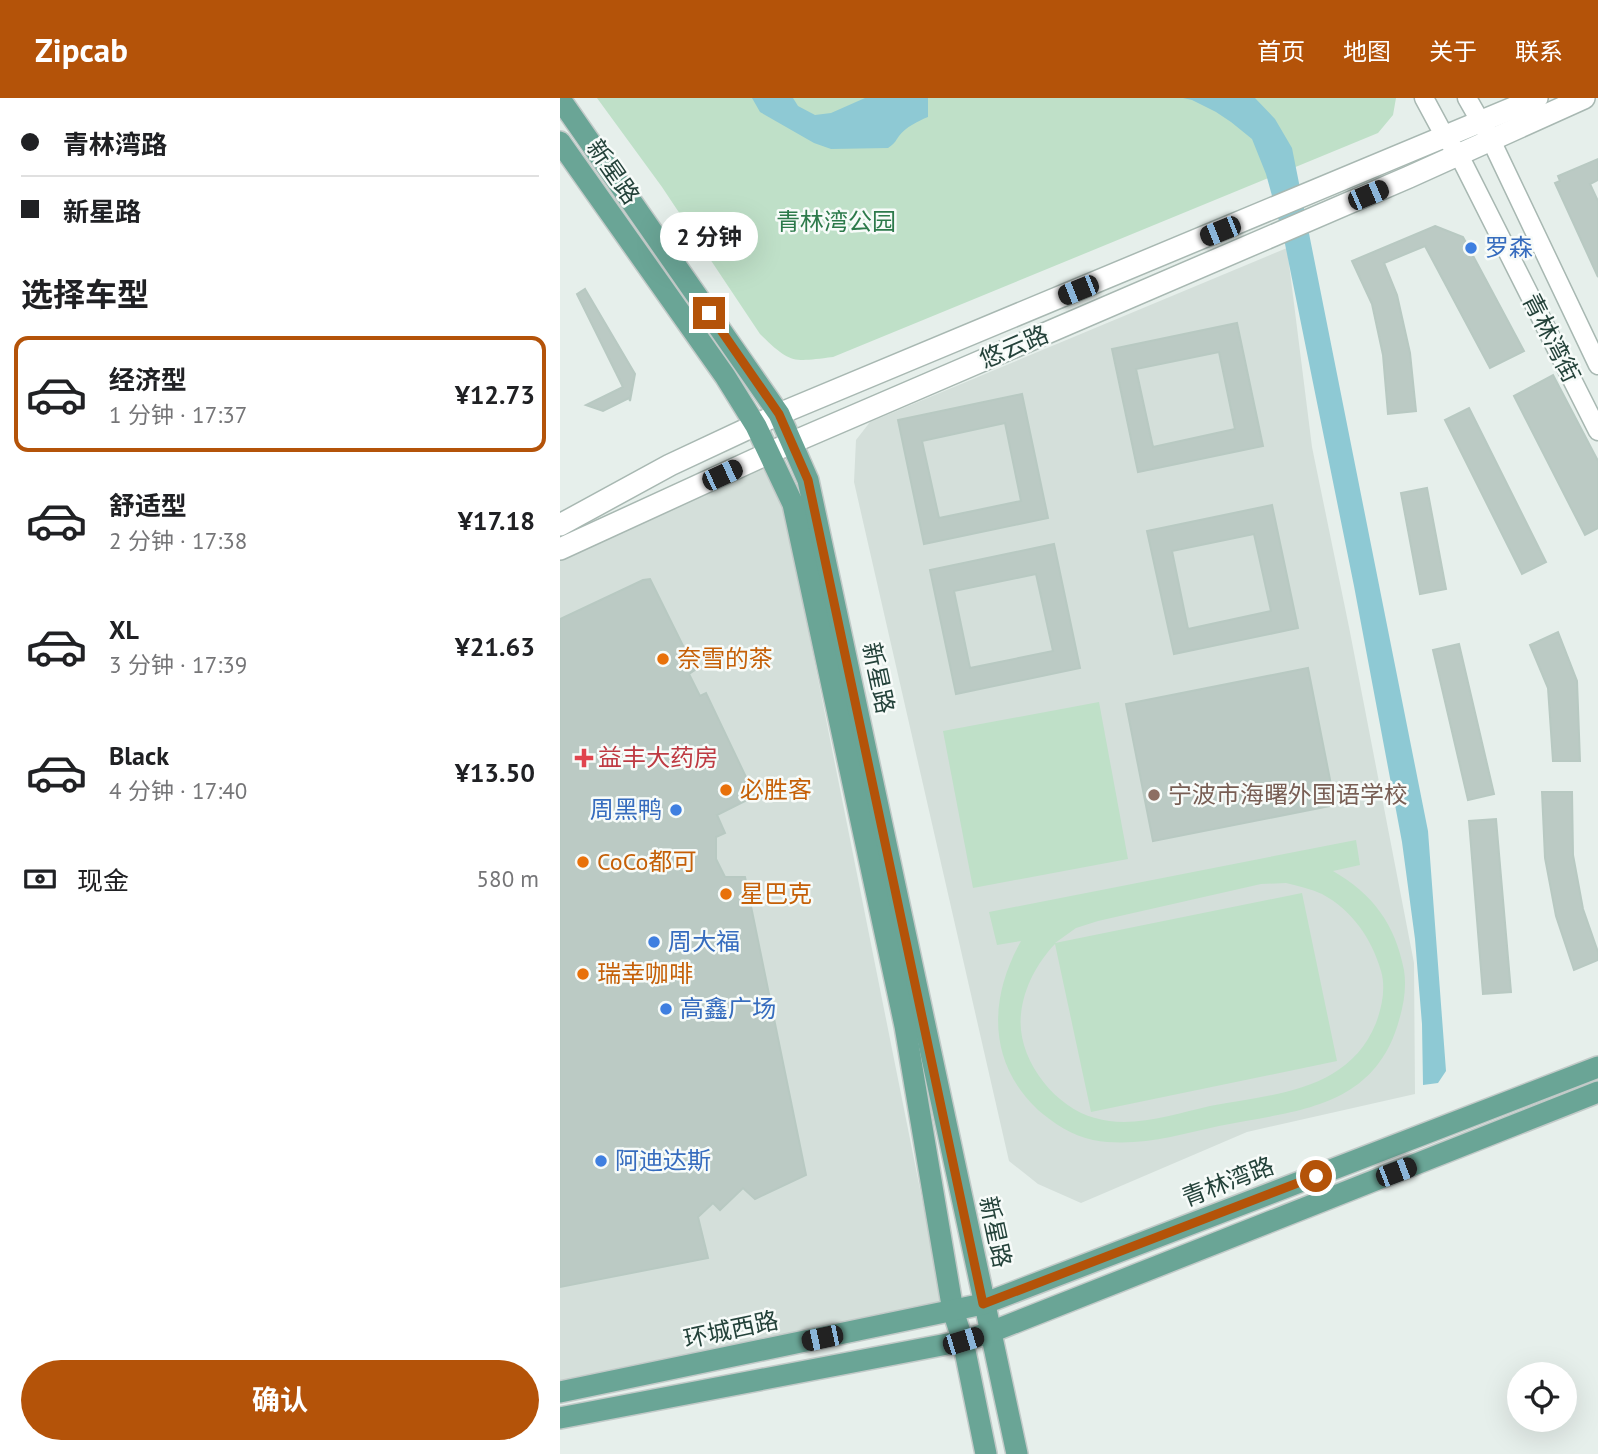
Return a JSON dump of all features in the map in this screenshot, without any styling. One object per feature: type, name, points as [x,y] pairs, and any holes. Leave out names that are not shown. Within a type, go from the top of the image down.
[{"type":"main road","name":"新星路","points":[[560,99],[779,414],[808,480],[1017,1454]]},
{"type":"main road","name":"新星路","points":[[560,142],[725,376],[757,426],[793,504],[905,1026],[954,1311],[963,1341],[986,1454]]},
{"type":"main road","name":"青林湾路","points":[[954,1311],[983,1304],[1598,1067]]},
{"type":"main road","points":[[560,1418],[963,1341],[1598,1091]]},
{"type":"main road","name":"环城西路","points":[[560,1392],[954,1311]]},
{"type":"street","name":"青林湾街","points":[[1424,98],[1458,155],[1598,431]]},
{"type":"street","name":"青林湾街","points":[[1467,98],[1482,121],[1598,365]]},
{"type":"street","name":"悠云路","points":[[560,525],[670,465],[779,414],[1537,98]]},
{"type":"street","name":"悠云路","points":[[560,550],[791,443],[1327,213],[1584,98]]},
{"type":"shaded area","name":"宁波市海曙外国语学校","points":[[1287,248],[1312,447],[1414,963],[1415,1094],[1247,1132],[1081,1203],[1038,1184],[1009,1161],[854,482],[856,440],[870,422]]},
{"type":"shaded area","points":[[761,465],[784,509],[943,1304],[560,1381],[560,556]]},
{"type":"green space","name":"青林湾公园","points":[[597,98],[1396,98],[1393,115],[1378,133],[833,357],[800,360],[786,356],[760,334],[662,187]]},
{"type":"green space","points":[[1099,702],[1128,859],[973,888],[943,731]]},
{"type":"green space","points":[[1356,840],[1360,865],[1333,871],[1371,900],[1395,938],[1405,977],[1401,1013],[1385,1054],[1368,1075],[1348,1091],[1325,1102],[1274,1116],[1157,1139],[1125,1142],[1093,1140],[1071,1132],[1044,1115],[1021,1091],[1009,1071],[998,1029],[999,1007],[1010,963],[1021,941],[997,945],[989,912]],"holes":[[[1286,883],[1322,894],[1343,908],[1359,926],[1377,959],[1383,984],[1380,1011],[1363,1046],[1347,1063],[1328,1076],[1283,1093],[1138,1121],[1095,1118],[1065,1103],[1052,1092],[1031,1063],[1021,1031],[1021,1014],[1032,976],[1055,944],[1091,1112],[1337,1061],[1302,893],[1055,943],[1076,928],[1098,921],[1261,884]]]},
{"type":"water","points":[[752,98],[793,98],[798,106],[815,115],[831,113],[865,98],[928,98],[928,117],[905,130],[888,148],[831,149],[814,143],[760,112]]},
{"type":"water","points":[[1183,98],[1255,98],[1275,119],[1292,148],[1428,831],[1446,1071],[1438,1083],[1423,1085],[1422,1024],[1415,939],[1402,842],[1284,239],[1266,174],[1252,139],[1216,112]]},
{"type":"building","points":[[1598,159],[1598,180],[1590,184],[1598,201],[1598,277],[1555,183],[1560,181],[1558,176]]},
{"type":"building","points":[[1435,226],[1463,237],[1524,351],[1490,368],[1425,246],[1384,263],[1397,295],[1410,353],[1416,411],[1388,414],[1383,355],[1372,304],[1352,261]]},
{"type":"building","points":[[585,289],[635,374],[630,401],[629,398],[603,411],[586,405],[623,387],[577,294]]},
{"type":"building","points":[[1237,323],[1263,446],[1138,472],[1112,349]],"holes":[[[1219,352],[1235,429],[1153,447],[1136,369]]]},
{"type":"building","points":[[1553,375],[1598,461],[1598,528],[1585,535],[1514,396]]},
{"type":"building","points":[[1022,394],[1048,518],[924,544],[898,420]],"holes":[[[1005,423],[1021,501],[939,518],[922,441]]]},
{"type":"building","points":[[1469,408],[1546,562],[1522,574],[1445,420]]},
{"type":"building","points":[[1427,488],[1446,589],[1420,594],[1401,493]]},
{"type":"building","points":[[1272,505],[1298,628],[1174,654],[1147,531]],"holes":[[[1254,534],[1271,611],[1188,629],[1172,551]]]},
{"type":"building","points":[[1054,544],[1080,668],[956,694],[930,570]],"holes":[[[1036,574],[1053,651],[970,668],[954,591]]]},
{"type":"building","name":"高鑫广场","points":[[650,579],[695,670],[689,674],[700,696],[706,693],[755,796],[717,815],[725,833],[716,837],[716,859],[725,877],[745,877],[806,1175],[755,1199],[743,1188],[720,1210],[713,1203],[698,1217],[708,1258],[560,1287],[560,619]]},
{"type":"building","points":[[1558,632],[1577,681],[1580,761],[1553,761],[1548,688],[1530,645]]},
{"type":"building","points":[[1459,644],[1494,794],[1468,800],[1433,650]]},
{"type":"building","points":[[1308,668],[1335,805],[1153,841],[1126,704]]},
{"type":"building","points":[[1542,792],[1572,792],[1573,855],[1583,909],[1598,952],[1598,960],[1574,970],[1556,916],[1545,858]]},
{"type":"building","points":[[1496,819],[1511,992],[1483,994],[1469,821]]},
{"type":"place","name":"罗森","points":[[1471,248]]},
{"type":"place","name":"奈雪的茶","points":[[663,659]]},
{"type":"place","name":"益丰大药房","points":[[584,758]]},
{"type":"place","name":"必胜客","points":[[726,790]]},
{"type":"place","name":"宁波市海曙外国语学校","points":[[1154,795]]},
{"type":"place","name":"周黑鸭","points":[[676,810]]},
{"type":"place","name":"CoCo都可","points":[[583,862]]},
{"type":"place","name":"星巴克","points":[[726,894]]},
{"type":"place","name":"周大福","points":[[654,942]]},
{"type":"place","name":"瑞幸咖啡","points":[[583,974]]},
{"type":"place","name":"高鑫广场","points":[[666,1009]]},
{"type":"place","name":"阿迪达斯","points":[[601,1161]]},
{"type":"route","points":[[709,313],[779,414],[808,480],[983,1304],[1316,1176]]}]
